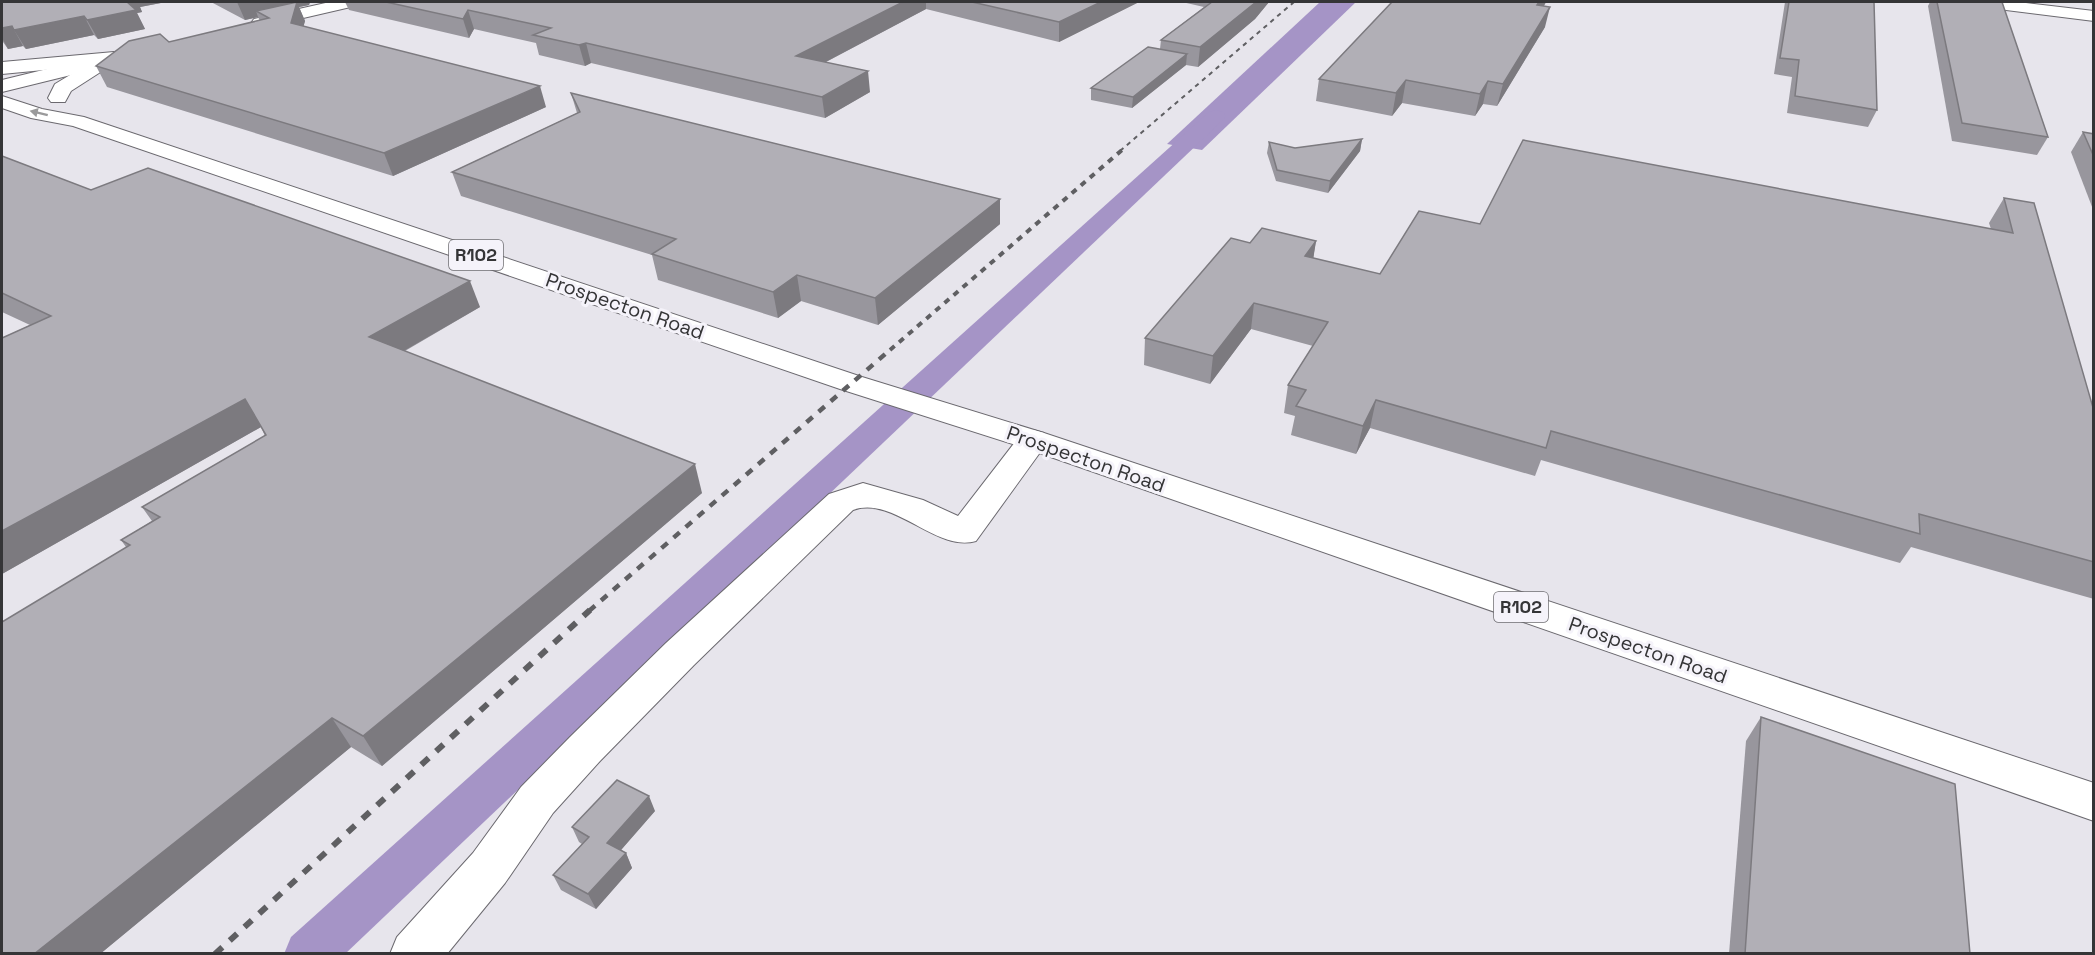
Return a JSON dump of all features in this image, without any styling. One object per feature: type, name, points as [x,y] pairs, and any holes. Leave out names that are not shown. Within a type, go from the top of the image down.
[{"type":"main road","points":[[242,27],[349,2]]},
{"type":"main road","points":[[1982,2],[2094,16]]},
{"type":"main road","points":[[6,83],[144,51]]},
{"type":"main road","points":[[2,68],[114,58]]},
{"type":"main road","points":[[58,98],[62,87],[114,58]]},
{"type":"main road","points":[[6,83],[58,98],[74,108],[76,121]]},
{"type":"main road","name":"R102","points":[[2,102],[38,114],[76,121]]},
{"type":"main road","name":"Prospecton Road","points":[[76,121],[874,390],[948,412],[2094,802]]},
{"type":"main road","points":[[415,954],[489,868],[537,800],[585,749],[688,646],[841,502],[863,494],[911,508],[964,533],[1033,441]]},
{"type":"shaded area","points":[[1320,2],[1356,2],[1202,150],[1167,144]]},
{"type":"building","points":[[2,2],[127,2],[136,10],[87,20],[84,16],[14,30],[12,26],[2,28]]},
{"type":"building","points":[[297,2],[291,23],[540,86],[384,153],[96,66],[129,41],[160,34],[169,42],[269,18],[256,11]]},
{"type":"building","points":[[386,2],[903,2],[796,56],[868,71],[822,97],[586,43],[579,45],[533,35],[551,28],[468,10],[463,19]]},
{"type":"building","points":[[972,2],[1101,2],[1059,22]]},
{"type":"building","points":[[1212,2],[1256,2],[1200,47],[1161,40]]},
{"type":"building","points":[[1392,2],[1539,2],[1537,5],[1550,7],[1503,84],[1488,81],[1480,94],[1406,80],[1396,93],[1319,79]]},
{"type":"building","points":[[1789,2],[1874,2],[1877,110],[1795,96],[1799,60],[1780,58]]},
{"type":"building","points":[[1937,2],[2002,2],[2048,137],[1962,123]]},
{"type":"building","points":[[1148,47],[1187,54],[1133,97],[1091,88]]},
{"type":"building","points":[[571,93],[1000,199],[875,298],[797,275],[773,292],[652,254],[676,239],[452,172],[580,112]]},
{"type":"building","points":[[2083,132],[2094,134],[2094,157]]},
{"type":"building","points":[[1362,139],[1330,181],[1277,170],[1269,142],[1295,148]]},
{"type":"building","points":[[1523,140],[2013,233],[2004,198],[2034,203],[2094,411],[2094,562],[1919,514],[1920,534],[1551,431],[1546,448],[1376,400],[1363,426],[1296,406],[1306,390],[1288,385],[1328,322],[1254,303],[1213,356],[1145,338],[1231,238],[1250,243],[1262,228],[1316,241],[1305,256],[1380,274],[1419,211],[1480,224]]},
{"type":"building","points":[[2,156],[91,190],[148,168],[470,281],[369,337],[695,464],[363,736],[332,718],[34,954],[2,954],[2,622],[130,545],[121,540],[160,517],[142,507],[266,435],[245,399],[2,531],[2,338],[51,316],[2,293]]},
{"type":"building","points":[[1761,717],[1955,784],[1970,954],[1745,954]]},
{"type":"building","points":[[617,780],[649,796],[607,843],[626,853],[588,894],[553,875],[589,837],[572,827]]},
{"type":"waterway","points":[[309,954],[1216,116]]},
{"type":"railway","points":[[1120,151],[1294,2]]},
{"type":"railway","points":[[890,350],[1122,150]]},
{"type":"railway","points":[[589,611],[891,349]]},
{"type":"railway","points":[[215,954],[590,610]]}]
